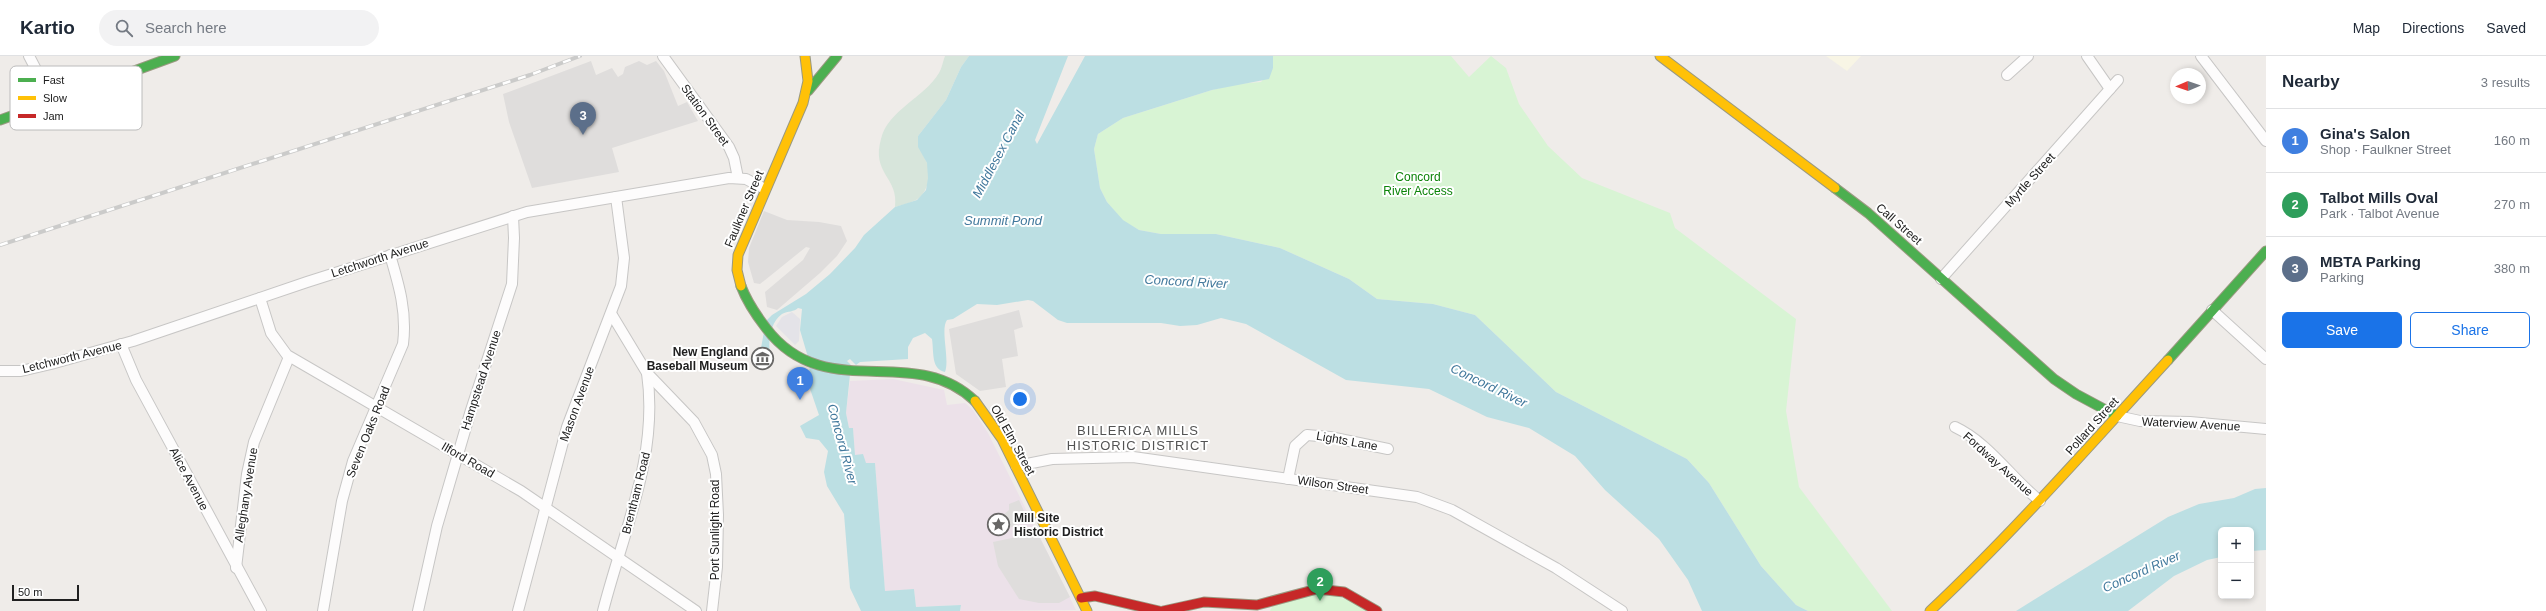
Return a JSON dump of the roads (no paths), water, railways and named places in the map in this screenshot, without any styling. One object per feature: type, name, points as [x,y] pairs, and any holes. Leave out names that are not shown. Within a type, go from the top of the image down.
[{"type":"street","points":[[30,56],[35,66]]},
{"type":"street","points":[[142,68],[175,56]]},
{"type":"street","name":"Station Street","points":[[663,56],[729,147],[735,161],[738,178]]},
{"type":"street","points":[[805,56],[809,74],[806,95]]},
{"type":"street","points":[[806,95],[820,75],[837,56]]},
{"type":"street","name":"Call Street","points":[[1660,56],[1868,213],[2054,379],[2117,416]]},
{"type":"street","points":[[2007,75],[2028,56]]},
{"type":"street","points":[[2087,56],[2110,89]]},
{"type":"street","points":[[2201,56],[2266,141]]},
{"type":"street","name":"Myrtle Street","points":[[1941,278],[2118,80]]},
{"type":"street","name":"Faulkner Street","points":[[806,95],[740,246],[737,266],[744,292],[768,331],[786,349],[808,363],[829,370],[850,372]]},
{"type":"street","points":[[0,120],[10,117]]},
{"type":"street","name":"Letchworth Avenue","points":[[0,371],[21,371],[121,344],[390,255],[513,216],[546,208],[738,178],[746,179],[765,189]]},
{"type":"street","name":"Mason Avenue","points":[[518,611],[570,417],[612,315],[621,286],[624,264],[616,197]]},
{"type":"street","name":"Hampstead Avenue","points":[[418,611],[432,547],[458,455],[512,284],[514,238],[513,216]]},
{"type":"street","name":"Pollard Street","points":[[1930,611],[1982,562],[2040,501],[2266,251]]},
{"type":"street","name":"Seven Oaks Road","points":[[323,611],[342,500],[353,461],[404,344],[406,324],[404,304],[390,255]]},
{"type":"street","name":"Ilford Road","points":[[260,298],[271,333],[289,357],[546,508],[696,611]]},
{"type":"street","points":[[2212,310],[2266,359]]},
{"type":"street","points":[[612,315],[647,373]]},
{"type":"street","name":"Alice Avenue","points":[[121,344],[136,380],[236,568],[261,611]]},
{"type":"street","name":"Alleghany Avenue","points":[[236,568],[247,474],[254,442],[289,357]]},
{"type":"street","name":"Old Elm Street","points":[[850,372],[916,373],[955,386],[972,398],[984,410],[1016,466],[1087,611]]},
{"type":"street","name":"Port Sunlight Road","points":[[647,373],[694,422],[710,450],[716,474],[718,515],[717,567],[712,611]]},
{"type":"street","name":"Brentham Road","points":[[603,611],[644,468],[648,442],[650,407],[647,373]]},
{"type":"street","name":"Waterview Avenue","points":[[2117,416],[2140,421],[2190,422],[2266,429]]},
{"type":"street","name":"Fordway Avenue","points":[[1955,427],[1979,443],[2019,484],[2040,501]]},
{"type":"street","name":"Lights Lane","points":[[1288,479],[1295,446],[1307,436],[1330,437],[1388,449]]},
{"type":"street","name":"Wilson Street","points":[[1016,466],[1052,459],[1126,457],[1417,497],[1452,510],[1556,568],[1622,611]]},
{"type":"street","points":[[1163,611],[1182,605],[1204,602],[1252,609],[1304,591],[1323,589],[1355,596],[1377,611]]},
{"type":"street","points":[[1081,598],[1097,597],[1159,611]]},
{"type":"water","points":[[969,56],[1068,56],[1035,140],[1037,144],[1085,56],[1273,56],[1273,68],[1269,79],[1212,90],[1123,118],[1098,134],[1094,149],[1100,188],[1107,202],[1123,220],[1139,230],[1161,234],[1216,234],[1280,248],[1349,279],[1377,299],[1433,304],[1475,315],[1556,392],[1687,459],[1709,483],[1761,566],[1796,605],[1808,611],[1702,611],[1688,580],[1659,539],[1605,490],[1575,456],[1529,428],[1487,417],[1429,389],[1346,380],[1246,324],[1221,318],[1197,325],[1180,326],[1161,323],[1067,323],[1058,320],[1033,301],[1028,300],[997,305],[977,304],[953,319],[947,320],[944,330],[946,360],[945,372],[937,368],[933,355],[932,339],[925,333],[913,338],[908,347],[908,359],[860,362],[856,365],[850,359],[847,361],[851,365],[846,413],[849,428],[853,428],[855,455],[863,454],[866,463],[875,463],[885,591],[914,589],[916,607],[961,605],[960,611],[861,611],[850,588],[844,514],[827,486],[824,472],[828,451],[819,440],[806,438],[800,426],[819,415],[808,383],[810,364],[800,330],[802,309],[798,308],[782,314],[775,322],[772,327],[769,344],[770,354],[768,356],[761,348],[766,321],[772,315],[806,294],[830,274],[855,248],[864,235],[895,207],[917,200],[926,190],[928,178],[927,163],[918,147],[918,136],[946,100],[961,67]]},
{"type":"water","name":"Concord River","points":[[2266,488],[2266,550],[2254,551],[2254,527],[2218,527],[2218,558],[2207,560],[2174,576],[2128,611],[2016,611],[2168,517],[2199,504],[2234,498],[2255,489]]},
{"type":"railway","points":[[0,245],[530,75],[580,56]]},
{"type":"place","name":"MBTA Parking","points":[[583,135]]},
{"type":"place","name":"New England Baseball Museum","points":[[763,359]]},
{"type":"place","name":"Gina's Salon","points":[[800,400]]},
{"type":"place","name":"Mill Site Historic District","points":[[999,525]]},
{"type":"place","name":"Talbot Mills Oval","points":[[1320,601]]},
{"type":"district","name":"BILLERICA MILLS HISTORIC DISTRICT","points":[[1138,438]]},
{"type":"water label","name":"Middlesex Canal","points":[[998,154]]},
{"type":"water label","name":"Summit Pond","points":[[1003,220]]},
{"type":"park label","name":"Concord River Access","points":[[1418,184]]}]
